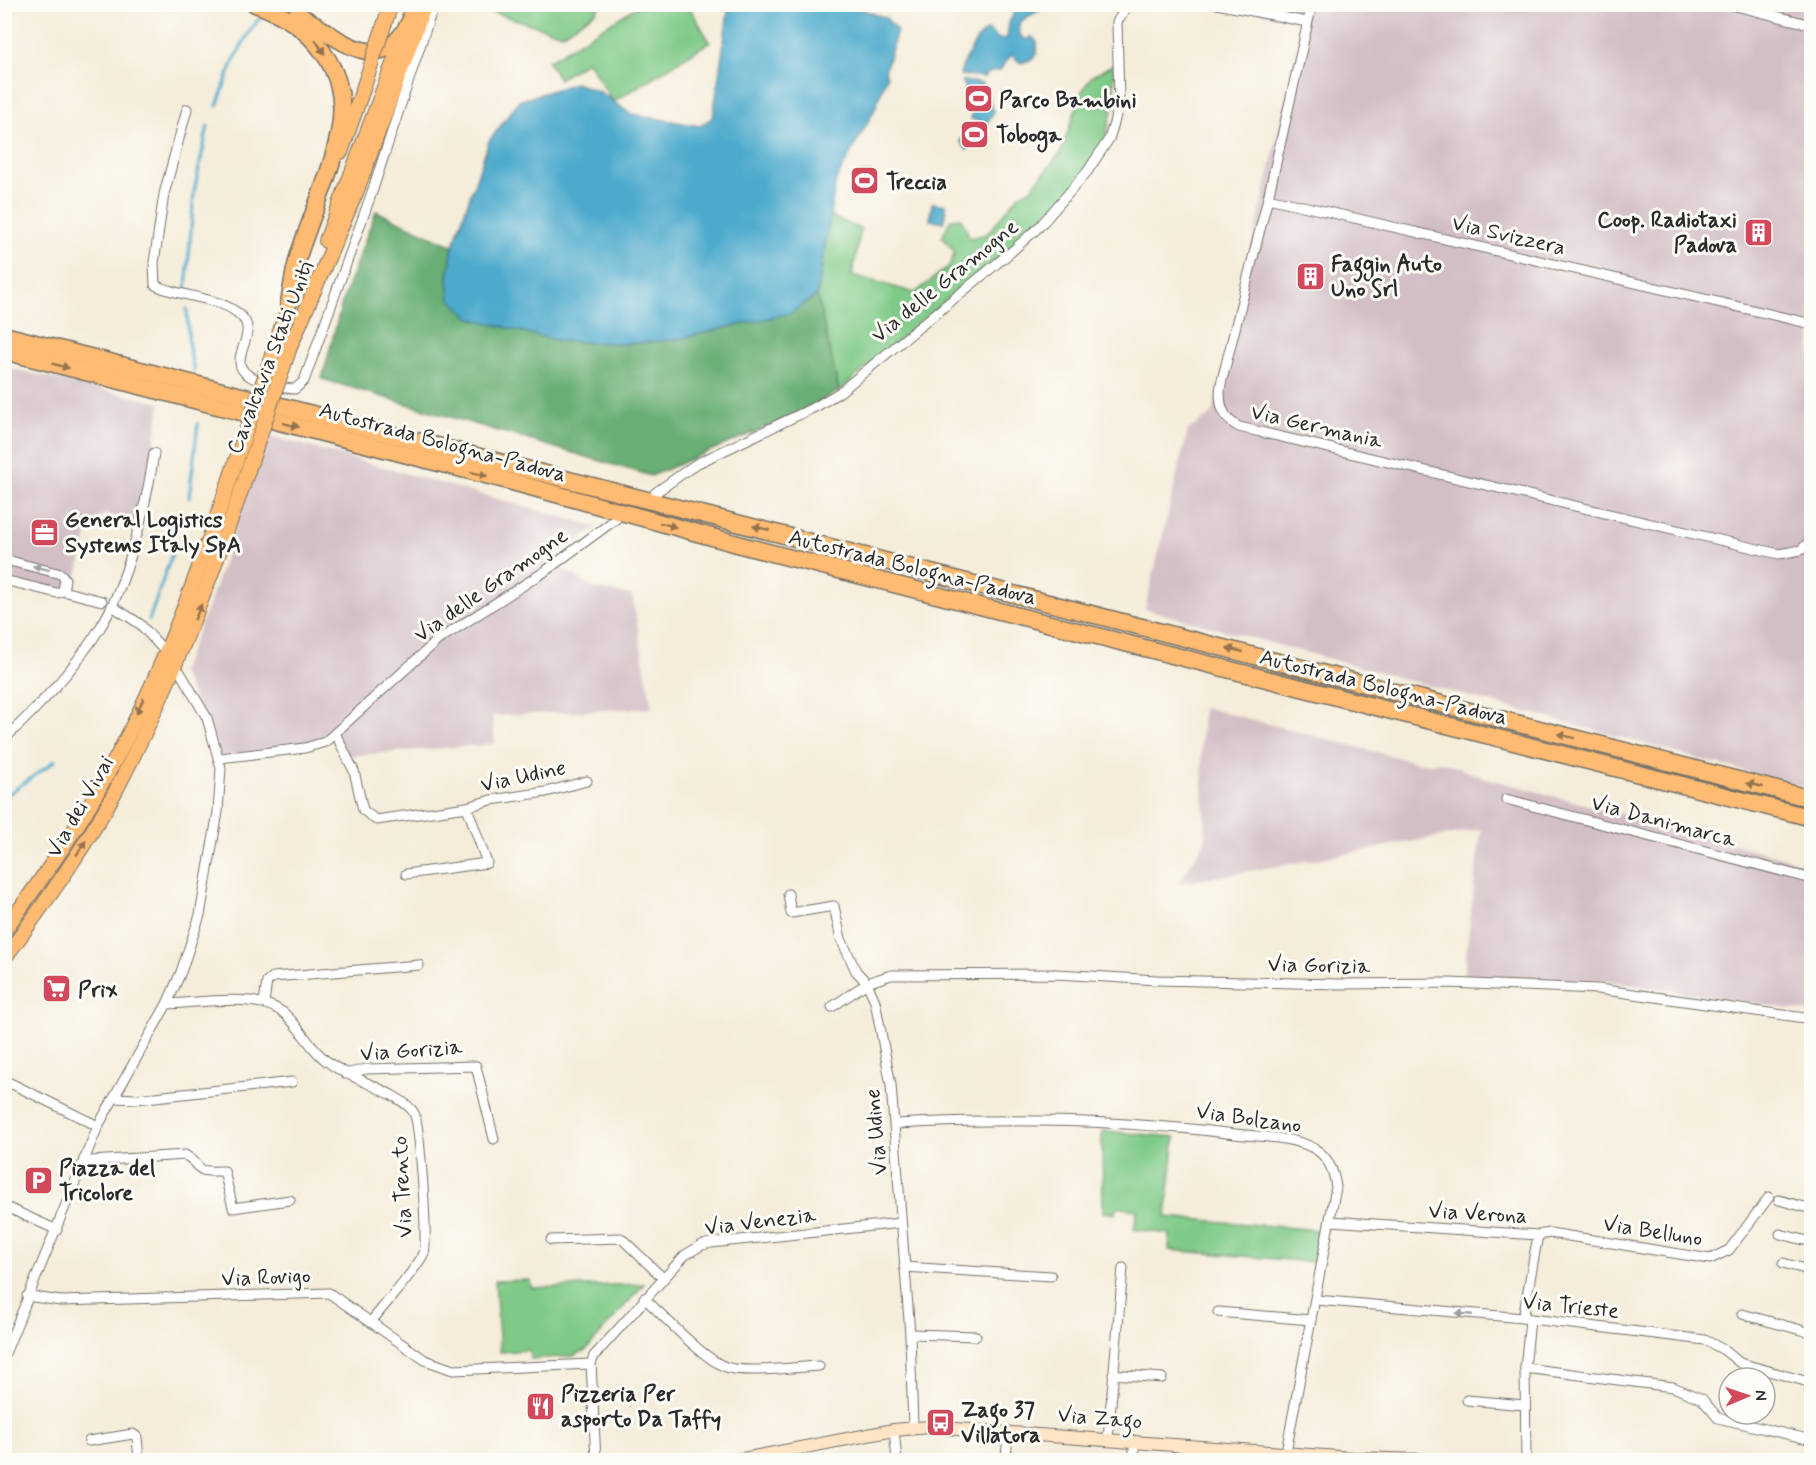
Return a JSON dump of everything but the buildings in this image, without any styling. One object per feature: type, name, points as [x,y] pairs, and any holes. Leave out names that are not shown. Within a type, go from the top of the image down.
[{"type":"highway","points":[[255,4],[288,18],[315,39],[332,69],[341,101],[339,133],[298,257],[289,303]]},
{"type":"highway","points":[[272,4],[313,22],[345,45],[364,51],[379,49],[392,43],[402,34],[412,12]]},
{"type":"highway","points":[[4,325],[225,380],[373,428]]},
{"type":"highway","name":"Autostrada Bologna-Padova","points":[[4,335],[1812,799]]},
{"type":"highway","name":"Autostrada Bologna-Padova","points":[[4,351],[505,480],[775,554],[1812,818]]},
{"type":"main road","name":"Cavalcavia Stati Uniti","points":[[178,668],[204,599],[249,445],[272,378],[289,303],[391,4]]},
{"type":"main road","name":"Cavalcavia Stati Uniti","points":[[272,378],[290,347],[357,190],[405,64],[425,4]]},
{"type":"main road","points":[[290,347],[304,299],[412,12]]},
{"type":"main road","name":"Via dei Vivai","points":[[4,930],[60,852],[102,785],[193,584],[249,445]]},
{"type":"main road","name":"Via dei Vivai","points":[[4,959],[99,818],[178,668]]},
{"type":"street","points":[[187,109],[164,194],[154,263],[155,285],[228,307],[242,316],[246,324],[239,363],[242,372],[251,379],[295,389],[304,381],[371,195],[434,4]]},
{"type":"street","name":"Via delle Gramogne","points":[[655,493],[696,465],[817,406],[840,392],[1040,226],[1087,172],[1109,139],[1119,102],[1118,22],[1126,8],[1133,4]]},
{"type":"street","points":[[1218,4],[1308,22]]},
{"type":"street","name":"Via Germania","points":[[1312,4],[1268,198],[1221,384],[1219,395],[1223,411],[1234,424],[1779,554],[1800,550],[1812,539]]},
{"type":"street","points":[[1728,4],[1745,6],[1812,25]]},
{"type":"street","name":"Via Svizzera","points":[[1268,198],[1812,324]]},
{"type":"street","points":[[4,739],[38,707],[72,666],[99,629],[112,606],[139,524],[154,453]]},
{"type":"street","name":"Via delle Gramogne","points":[[220,758],[305,748],[326,742],[438,640],[544,572],[616,519]]},
{"type":"street","points":[[4,563],[10,561],[61,573],[65,579],[63,591]]},
{"type":"street","points":[[4,580],[102,601]]},
{"type":"street","points":[[112,606],[140,624],[162,650]]},
{"type":"street","points":[[4,1356],[98,1126],[167,1004],[193,937],[205,890],[222,777],[220,758],[201,705],[178,668]]},
{"type":"street","name":"Via Udine","points":[[336,735],[354,771],[363,810],[371,818],[382,821],[546,792],[587,781]]},
{"type":"street","name":"Via Danimarca","points":[[1506,799],[1812,879]]},
{"type":"street","name":"Via Udine","points":[[406,874],[487,863],[467,807]]},
{"type":"street","name":"Via Udine","points":[[788,894],[790,913],[834,906],[841,939],[856,971],[867,983],[875,1002],[896,1124],[910,1334],[913,1428]]},
{"type":"street","points":[[167,1004],[264,1002],[267,982],[273,977],[419,965]]},
{"type":"street","name":"Via Gorizia","points":[[832,1006],[867,983],[891,975],[1034,974],[1168,981],[1449,983],[1598,989],[1812,1019]]},
{"type":"street","name":"Via Gorizia","points":[[264,1002],[287,1016],[315,1052],[345,1074],[366,1069],[476,1066],[494,1139]]},
{"type":"street","name":"Via Trento","points":[[345,1074],[391,1094],[414,1112],[420,1133],[424,1252],[371,1322]]},
{"type":"street","points":[[4,1080],[98,1126]]},
{"type":"street","points":[[114,1098],[130,1099],[292,1082]]},
{"type":"street","name":"Via Bolzano","points":[[896,1124],[961,1120],[1117,1122],[1302,1143],[1317,1149],[1327,1158],[1335,1174],[1336,1187],[1286,1452]]},
{"type":"street","points":[[84,1159],[91,1161],[185,1155],[202,1172],[224,1172],[233,1208],[290,1200]]},
{"type":"street","name":"Via Belluno","points":[[1538,1235],[1550,1233],[1710,1259],[1729,1250],[1769,1197]]},
{"type":"street","points":[[1779,1200],[1812,1209]]},
{"type":"street","points":[[4,1206],[57,1230]]},
{"type":"street","name":"Via Verona","points":[[1331,1221],[1538,1235],[1526,1319],[1526,1461]]},
{"type":"street","name":"Via Venezia","points":[[591,1364],[597,1349],[644,1298],[685,1255],[702,1245],[901,1223]]},
{"type":"street","points":[[1780,1234],[1812,1242]]},
{"type":"street","points":[[551,1240],[621,1238],[663,1278]]},
{"type":"street","points":[[1783,1263],[1812,1271]]},
{"type":"street","points":[[904,1267],[1051,1276]]},
{"type":"street","points":[[1108,1438],[1123,1268]]},
{"type":"street","name":"Via Rovigo","points":[[27,1296],[61,1301],[329,1293],[425,1360],[441,1368],[453,1370],[591,1364]]},
{"type":"street","points":[[644,1298],[709,1357],[725,1367],[741,1369],[819,1366]]},
{"type":"street","name":"Via Trieste","points":[[1316,1300],[1526,1319],[1705,1340],[1724,1350],[1740,1363],[1812,1383]]},
{"type":"street","points":[[1218,1312],[1311,1320]]},
{"type":"street","points":[[1742,1314],[1812,1333]]},
{"type":"street","points":[[910,1334],[976,1336]]},
{"type":"street","points":[[591,1364],[596,1461]]},
{"type":"street","points":[[1525,1368],[1673,1387],[1702,1399],[1718,1418],[1812,1440]]},
{"type":"street","points":[[1113,1374],[1162,1378]]},
{"type":"street","points":[[1467,1400],[1525,1405]]},
{"type":"street","name":"Via Zago","points":[[737,1461],[913,1428],[1008,1431],[1352,1459],[1427,1461]]},
{"type":"street","points":[[894,1430],[897,1461]]},
{"type":"street","points":[[1006,1461],[1008,1431]]},
{"type":"street","points":[[89,1441],[133,1434],[137,1437],[139,1461]]},
{"type":"street","points":[[1134,1441],[1134,1461]]},
{"type":"shaded area","points":[[1222,5],[1811,5],[1811,789],[1145,609],[1188,430],[1213,413],[1304,22]]},
{"type":"shaded area","points":[[4,367],[160,403],[149,485],[139,524],[105,514],[95,520],[88,531],[72,597],[5,580]]},
{"type":"shaded area","points":[[267,435],[598,527],[549,560],[596,589],[632,595],[652,708],[492,716],[495,744],[346,756],[335,735],[325,741],[220,758],[217,745],[181,672],[210,602]]},
{"type":"shaded area","points":[[1203,707],[1419,763],[1443,762],[1479,776],[1811,865],[1811,1012],[1601,980],[1463,980],[1481,829],[1178,884],[1206,840],[1201,751]]},
{"type":"green space","points":[[469,5],[600,5],[597,11],[562,34]]},
{"type":"green space","points":[[640,5],[688,5],[710,42],[613,102],[588,61],[559,79],[548,61]]},
{"type":"green space","points":[[1114,64],[1114,103],[1106,136],[1089,175],[1038,226],[955,292],[839,391],[817,295],[830,216],[861,229],[852,275],[915,293],[949,266],[955,252],[942,237],[951,219],[961,218],[970,238],[987,234],[1020,194],[1030,190],[1061,152],[1082,91],[1092,76]]},
{"type":"green space","points":[[376,211],[453,246],[448,278],[791,313],[817,295],[839,391],[790,417],[651,476],[322,379],[343,299]]},
{"type":"green space","points":[[1102,1131],[1175,1137],[1166,1217],[1318,1230],[1313,1262],[1169,1250],[1170,1234],[1134,1229],[1137,1210],[1117,1207],[1115,1214],[1103,1212]]},
{"type":"green space","points":[[530,1280],[531,1288],[644,1284],[586,1350],[573,1356],[530,1359],[529,1350],[500,1352],[495,1281]]},
{"type":"water","points":[[729,5],[850,5],[886,18],[897,31],[885,71],[887,76],[874,111],[836,180],[817,295],[791,313],[674,340],[624,344],[558,341],[470,318],[450,299],[448,278],[453,246],[489,141],[519,101],[575,83],[600,92],[631,114],[700,126],[713,117]]},
{"type":"water","points":[[1005,5],[1048,5],[1019,24],[1020,35],[1026,40],[1031,36],[1037,42],[1037,54],[1033,59],[1021,63],[1011,55],[1000,70],[988,73],[984,77],[960,75],[971,50],[984,32],[988,30],[999,39],[1007,38],[1009,23],[1016,9]]},
{"type":"water","name":"Parco Bambini","points":[[962,81],[982,83],[994,112],[987,123],[971,119],[972,109]]},
{"type":"water","name":"Toboga","points":[[975,125],[985,130],[976,143],[967,150],[960,141]]},
{"type":"water","name":"Treccia","points":[[873,173],[874,188],[858,189],[857,174]]},
{"type":"water","points":[[932,203],[946,205],[944,222],[930,220]]},
{"type":"waterway","points":[[217,106],[239,50],[259,19]]},
{"type":"waterway","points":[[186,291],[194,192],[208,126]]},
{"type":"waterway","points":[[187,309],[189,349],[194,370]]},
{"type":"waterway","points":[[189,498],[198,424]]},
{"type":"waterway","points":[[149,620],[172,554]]},
{"type":"waterway","points":[[4,797],[55,761]]},
{"type":"place","name":"Parco Bambini","points":[[978,99]]},
{"type":"place","name":"Toboga","points":[[975,134]]},
{"type":"place","name":"Treccia","points":[[865,181]]},
{"type":"place","name":"Coop. Radiotaxi Padova","points":[[1758,232]]},
{"type":"place","name":"Faggin Auto Uno Srl","points":[[1310,276]]},
{"type":"place","name":"General Logistics Systems Italy SpA","points":[[44,532]]},
{"type":"place","name":"Prix","points":[[57,989]]},
{"type":"place","name":"Piazza del Tricolore","points":[[38,1180]]},
{"type":"place","name":"Pizzeria Per asporto Da Taffy","points":[[540,1406]]},
{"type":"place","name":"Zago 37 Villatora","points":[[940,1422]]}]
